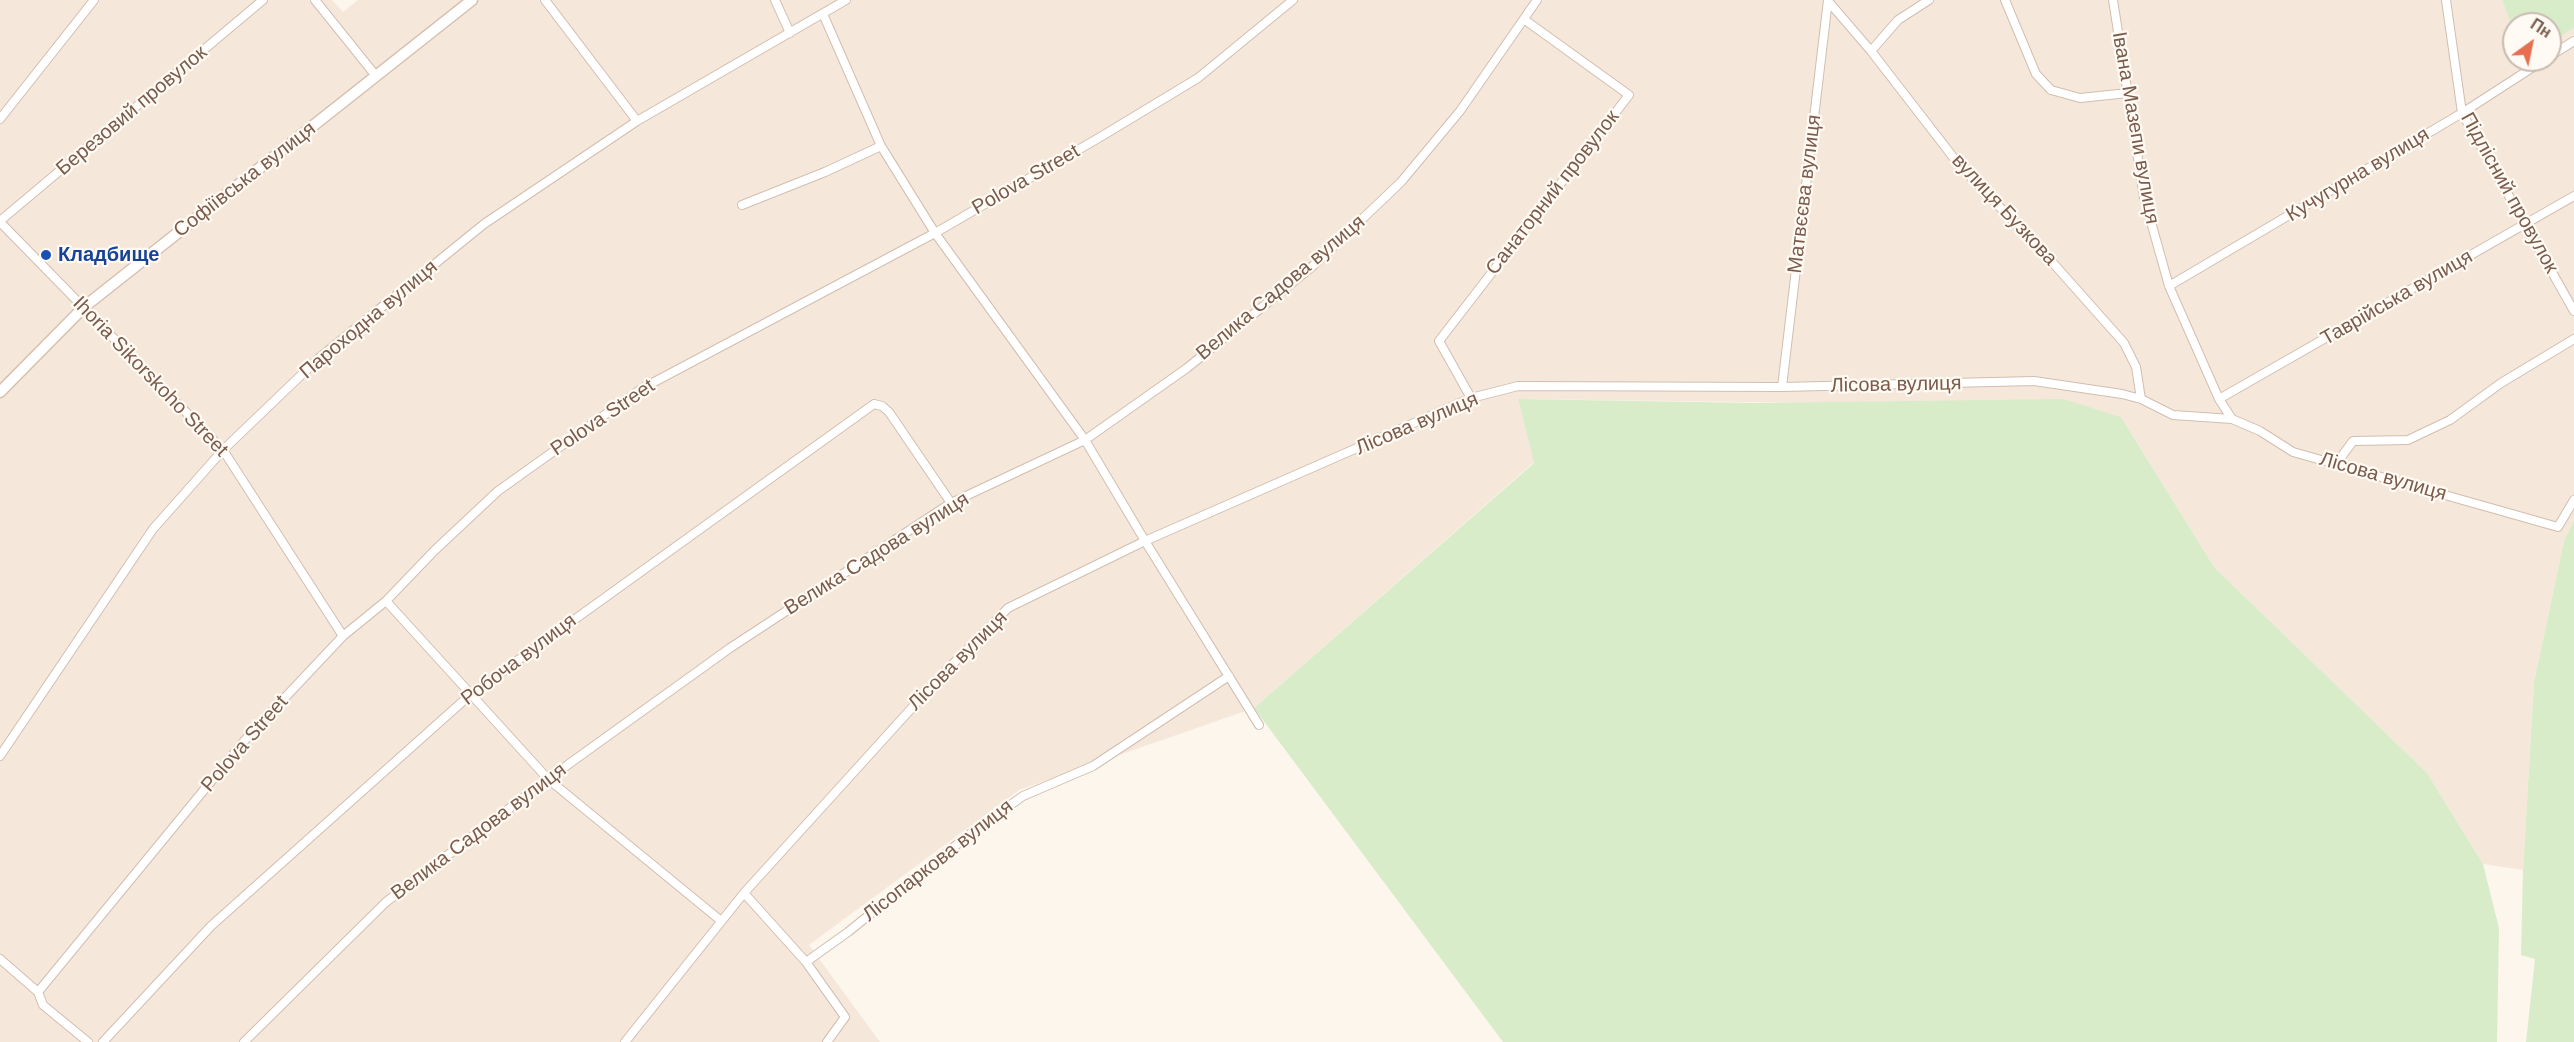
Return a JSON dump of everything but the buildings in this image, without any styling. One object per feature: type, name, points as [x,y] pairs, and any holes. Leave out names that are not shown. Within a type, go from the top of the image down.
[{"type":"street","points":[[0,119],[94,0]]},
{"type":"street","name":"Березовий провулок","points":[[0,221],[263,0]]},
{"type":"street","points":[[315,0],[376,76]]},
{"type":"street","name":"Софіївська вулиця","points":[[0,392],[84,307],[472,0]]},
{"type":"street","points":[[545,0],[637,121]]},
{"type":"street","points":[[774,0],[790,33]]},
{"type":"street","name":"Пароходна вулиця","points":[[0,756],[153,529],[223,450],[319,358],[484,224],[637,121],[846,0]]},
{"type":"street","name":"Polova Street","points":[[38,992],[245,740],[343,636],[386,601],[435,549],[498,492],[641,389],[935,233],[1198,78],[1293,0]]},
{"type":"street","name":"Велика Садова вулиця","points":[[244,1042],[386,902],[548,778],[730,648],[951,503],[1085,440],[1187,368],[1323,257],[1401,182],[1460,111],[1537,0]]},
{"type":"street","name":"вулиця Бузкова","points":[[1828,0],[1871,51],[1959,166],[2052,262],[2124,343],[2136,367],[2140,399]]},
{"type":"street","name":"Матвєєва вулиця","points":[[1782,387],[1828,0]]},
{"type":"street","points":[[1871,51],[1898,20],[1929,0]]},
{"type":"street","points":[[2005,0],[2036,74],[2051,90],[2080,98],[2128,93]]},
{"type":"street","name":"Івана Мазепи вулиця","points":[[2113,0],[2144,197],[2169,286],[2220,399],[2232,419]]},
{"type":"street","name":"Підлісний провулок","points":[[2446,0],[2462,113],[2574,311]]},
{"type":"street","points":[[823,14],[881,146],[935,233],[1085,440],[1259,725]]},
{"type":"street","name":"Санаторний провулок","points":[[1471,398],[1439,340],[1629,95],[1525,20]]},
{"type":"street","name":"Кучугурна вулиця","points":[[2169,286],[2462,113],[2525,72]]},
{"type":"street","points":[[742,205],[825,172],[881,146]]},
{"type":"street","name":"Таврійська вулиця","points":[[2220,399],[2574,196]]},
{"type":"street","name":"Ihoria Sikorskoho Street","points":[[0,221],[223,450],[343,636]]},
{"type":"street","points":[[2336,464],[2353,441],[2408,440],[2450,420],[2501,383],[2574,339]]},
{"type":"street","name":"Лісова вулиця","points":[[625,1042],[720,920],[923,695],[1008,608],[1145,541],[1346,455],[1471,398],[1518,386],[1782,387],[2034,381],[2140,399],[2173,415],[2232,419],[2260,431],[2293,452],[2558,527],[2574,500]]},
{"type":"street","name":"Робоча вулиця","points":[[103,1042],[211,926],[471,694],[874,404],[882,406],[889,412],[951,503]]},
{"type":"street","points":[[386,601],[548,778],[720,920]]},
{"type":"street","name":"Лісопаркова вулиця","points":[[806,962],[848,932],[975,830],[1023,796],[1093,766],[1229,676]]},
{"type":"street","points":[[744,893],[806,962],[845,1017],[827,1042]]},
{"type":"street","points":[[0,959],[38,992],[43,1005],[88,1042]]},
{"type":"shaded area","points":[[0,0],[332,0],[343,12],[358,0],[2502,0],[2506,12],[2502,12],[2502,72],[2562,72],[2562,36],[2574,28],[2574,520],[2564,541],[2534,682],[2523,870],[2483,864],[2427,773],[2214,567],[2121,417],[1821,403],[1518,399],[1534,462],[1254,708],[1019,790],[809,945],[880,1042],[0,1042]]},
{"type":"green space","points":[[2502,0],[2574,0],[2574,28],[2562,36],[2562,12],[2506,12]]},
{"type":"green space","points":[[1518,399],[1756,403],[2063,399],[2121,417],[2214,567],[2427,773],[2483,864],[2499,928],[2497,1042],[1503,1042],[1254,708],[1534,463]]},
{"type":"green space","points":[[2574,520],[2574,1042],[2526,1042],[2535,959],[2521,955],[2523,870],[2534,682],[2564,541]]},
{"type":"place","name":"Кладбище","points":[[46,255]]}]
